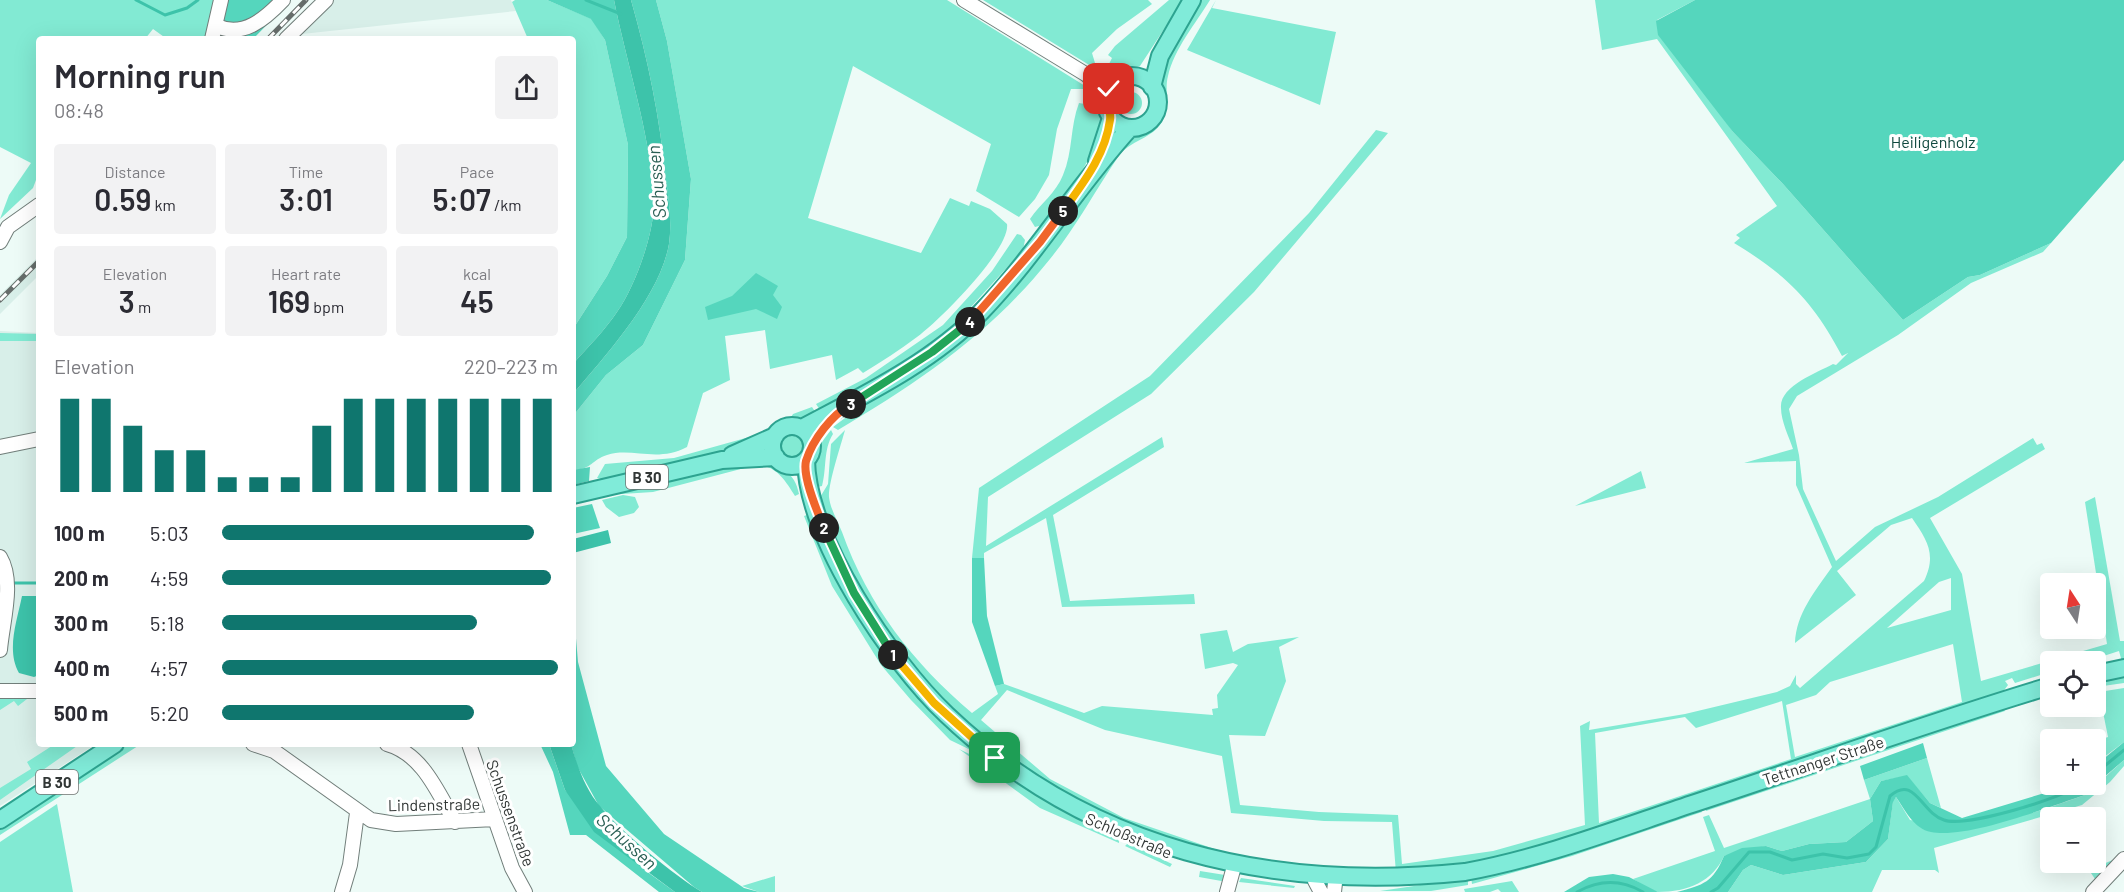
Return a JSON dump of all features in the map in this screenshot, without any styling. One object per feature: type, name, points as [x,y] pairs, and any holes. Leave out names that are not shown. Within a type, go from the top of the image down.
[{"type":"main road","points":[[1152,87],[1160,56],[1192,0]]},
{"type":"main road","points":[[1135,77],[1152,87],[1158,101],[1154,116],[1144,125],[1123,127],[1111,118],[1106,103],[1111,89],[1135,77],[1160,56]]},
{"type":"main road","points":[[1095,168],[1111,118]]},
{"type":"main road","points":[[841,410],[812,443],[806,460],[782,461],[772,448],[775,436],[786,427],[802,428],[841,410],[932,352],[980,312],[1040,242],[1095,168],[1130,128]]},
{"type":"main road","points":[[802,428],[812,443]]},
{"type":"main road","name":"B 30","points":[[576,494],[722,460],[775,436]]},
{"type":"main road","name":"B 30","points":[[722,460],[782,461]]},
{"type":"main road","name":"Schloßstraße","points":[[806,460],[812,497],[835,555],[873,625],[895,657],[928,695],[976,743],[1019,777],[1107,829],[1157,850],[1233,870],[1326,887],[1462,873],[1533,856],[1596,836]]},
{"type":"main road","name":"Schloßstraße","points":[[782,461],[812,497]]},
{"type":"main road","points":[[2106,672],[2124,668]]},
{"type":"main road","name":"Tettnanger Straße","points":[[1596,836],[2040,689]]},
{"type":"main road","name":"B 30","points":[[0,820],[110,747]]},
{"type":"street","points":[[221,0],[214,32],[240,31],[260,22],[283,0]]},
{"type":"street","points":[[289,36],[326,0]]},
{"type":"street","points":[[964,0],[1111,89]]},
{"type":"street","points":[[0,242],[8,228],[36,207]]},
{"type":"street","points":[[0,447],[36,440]]},
{"type":"street","points":[[0,557],[5,576],[6,593],[0,650]]},
{"type":"street","points":[[0,691],[36,691]]},
{"type":"street","name":"Lindenstraße","points":[[280,747],[357,813],[371,820],[396,824],[495,819]]},
{"type":"street","points":[[396,747],[419,763],[455,822]]},
{"type":"street","name":"Schussenstraße","points":[[470,747],[512,868],[525,892]]},
{"type":"street","points":[[342,892],[350,865],[357,813]]},
{"type":"street","points":[[2093,892],[2124,859]]},
{"type":"street","points":[[1227,892],[1233,870]]},
{"type":"shaded area","points":[[0,0],[216,0],[211,29],[207,36],[163,36],[153,29],[147,36],[36,36],[36,180],[33,188],[0,219],[9,195],[31,163],[0,147]]},
{"type":"shaded area","points":[[331,0],[511,0],[516,11],[302,34]]},
{"type":"shaded area","points":[[515,0],[547,0],[592,19],[605,40],[628,145],[627,237],[607,276],[576,324],[576,36],[527,36],[512,2]]},
{"type":"shaded area","points":[[656,0],[947,0],[1090,89],[1100,104],[1101,122],[1089,159],[1043,225],[1035,227],[1030,219],[1056,187],[1066,166],[1076,112],[1079,103],[1085,104],[1088,97],[1085,89],[1071,89],[1057,129],[1049,175],[1035,199],[1019,217],[976,191],[991,144],[853,66],[808,218],[921,253],[950,198],[969,206],[971,201],[990,209],[1007,224],[998,250],[956,301],[927,329],[863,373],[858,368],[836,380],[832,355],[770,369],[765,330],[725,336],[730,380],[703,393],[687,447],[665,454],[616,453],[576,469],[576,412],[606,375],[643,345],[685,260],[691,179],[667,41]]},
{"type":"shaded area","points":[[983,0],[1148,0],[1152,4],[1117,29],[1092,53],[1099,67],[1108,66],[1112,58],[1108,55],[1115,46],[1169,0],[1183,0],[1140,66],[1113,75],[1099,71]]},
{"type":"shaded area","points":[[1198,0],[1210,0],[1180,46],[1171,66],[1167,82],[1167,109],[1163,120],[1148,136],[1128,147],[1118,157],[1077,222],[1027,286],[978,333],[925,375],[838,430],[833,427],[995,306],[1026,274],[1074,212],[1109,156],[1131,134],[1144,130],[1157,119],[1161,102],[1158,87],[1164,62]]},
{"type":"shaded area","points":[[1216,0],[1212,8],[1336,32],[1320,105],[1187,50]]},
{"type":"shaded area","points":[[1595,0],[1695,0],[1657,20],[1733,132],[1783,184],[1903,320],[1968,277],[1980,275],[2051,243],[2043,252],[1971,283],[1898,335],[1797,396],[1789,409],[1799,455],[1803,489],[1836,561],[1875,527],[1938,497],[2033,438],[2037,445],[2042,443],[2045,449],[1930,518],[1962,574],[1981,681],[2040,664],[2040,675],[2015,683],[2012,678],[2005,681],[2008,685],[2002,693],[1584,834],[1478,863],[1396,873],[1392,822],[1324,821],[1231,813],[1222,756],[1105,730],[1007,690],[981,720],[1050,779],[1124,818],[1238,857],[1111,823],[987,745],[898,653],[857,585],[819,499],[828,484],[831,444],[845,430],[829,497],[832,510],[853,559],[879,608],[912,653],[930,674],[972,713],[998,694],[995,686],[1004,684],[1084,713],[1102,706],[1213,715],[1212,709],[1218,708],[1217,695],[1238,665],[1233,663],[1205,669],[1200,634],[1227,630],[1233,652],[1248,644],[1299,637],[1279,647],[1286,681],[1265,736],[1229,735],[1240,805],[1319,812],[1398,815],[1402,864],[1493,851],[1585,825],[1580,726],[1590,721],[1589,730],[1685,714],[1777,692],[1790,686],[1796,675],[1796,684],[1800,688],[1924,581],[1930,555],[1926,540],[1912,518],[1891,525],[1837,571],[1856,595],[1795,643],[1796,632],[1803,613],[1832,567],[1796,485],[1796,461],[1744,463],[1793,449],[1781,413],[1782,400],[1786,393],[1800,381],[1833,364],[1836,365],[1848,353],[1842,356],[1809,305],[1784,278],[1734,243],[1740,238],[1736,235],[1777,206],[1657,39],[1602,50]],"holes":[[[1951,578],[1951,610],[1887,628],[1939,582]],[[1953,644],[1962,702],[1795,757],[1786,705],[1816,695],[1830,682]],[[1782,701],[1791,759],[1599,823],[1595,733],[1685,717],[1696,728]]]},
{"type":"shaded area","points":[[1131,92],[1139,95],[1142,103],[1139,111],[1131,114],[1123,111],[1120,103],[1123,95]]},
{"type":"shaded area","points":[[1376,130],[1388,133],[1254,292],[1151,394],[988,497],[986,546],[1162,437],[1164,447],[1053,515],[1070,601],[1194,594],[1195,604],[1062,607],[1046,518],[984,553],[984,558],[972,558],[979,488],[1150,376],[1309,213]]},
{"type":"shaded area","points":[[1017,234],[1025,240],[1023,250],[950,330],[926,349],[822,413],[816,404],[866,378],[943,325],[992,271]]},
{"type":"shaded area","points":[[36,259],[36,278],[0,314],[0,295]]},
{"type":"shaded area","points":[[0,331],[36,333],[36,747],[91,747],[0,806]]},
{"type":"shaded area","points":[[0,333],[36,334],[36,341],[0,341]]},
{"type":"shaded area","points":[[812,407],[818,416],[803,421],[790,419],[793,414]]},
{"type":"shaded area","points":[[792,430],[803,434],[807,445],[803,456],[792,460],[781,456],[777,445],[781,434]]},
{"type":"shaded area","points":[[831,430],[833,434],[826,453],[822,486],[817,487],[814,470],[815,456]]},
{"type":"shaded area","points":[[760,434],[723,451],[684,463],[605,480],[597,478],[605,464],[674,458]]},
{"type":"shaded area","points":[[746,462],[764,463],[787,472],[792,477],[799,494],[795,496],[784,479],[774,471],[756,465],[653,492],[606,495]]},
{"type":"shaded area","points":[[1641,471],[1646,488],[1575,506]]},
{"type":"shaded area","points":[[623,495],[635,497],[639,507],[634,513],[619,517],[606,507],[602,500]]},
{"type":"shaded area","points":[[2095,497],[2120,641],[2124,641],[2124,662],[2122,662],[2119,651],[2106,655],[2106,651],[2083,651],[2107,644],[2106,573],[2096,573],[2085,502]]},
{"type":"shaded area","points":[[807,515],[825,554],[985,757],[950,740],[881,665],[832,586],[804,516]]},
{"type":"shaded area","points":[[2124,677],[2124,683],[2106,686],[2106,680]]},
{"type":"shaded area","points":[[2124,688],[2124,742],[2106,756],[2106,738],[2108,737],[2104,717],[2106,717],[2106,691]]},
{"type":"shaded area","points":[[0,696],[27,699],[18,706],[14,701],[0,710]]},
{"type":"shaded area","points":[[2002,707],[2005,711],[1706,811],[1705,806]]},
{"type":"shaded area","points":[[50,747],[76,747],[0,800],[0,788],[31,769],[27,762]]},
{"type":"shaded area","points":[[121,747],[136,747],[0,835],[0,828]]},
{"type":"shaded area","points":[[959,749],[998,768],[1070,815],[1119,839],[1119,843],[1040,808]]},
{"type":"shaded area","points":[[1927,758],[1941,808],[1930,803],[1907,776],[1881,781],[1870,799],[1864,780]]},
{"type":"shaded area","points":[[2124,760],[2124,766],[2106,785],[2106,776]]},
{"type":"shaded area","points":[[2085,795],[2094,795],[2082,805],[2075,807],[2051,807]]},
{"type":"shaded area","points":[[1896,797],[1910,820],[1966,830],[2040,811],[2040,817],[1934,848],[1939,873],[1935,870],[1882,870],[1872,892],[1728,892],[1743,870],[1751,865],[1783,875],[1866,862],[1888,839],[1893,801]]},
{"type":"shaded area","points":[[1870,799],[1873,821],[1846,842],[1809,844],[1782,851],[1766,846],[1724,856],[1719,865],[1706,878],[1679,890],[1658,892],[1633,879],[1715,851],[1703,817],[1709,815],[1724,848]]},
{"type":"shaded area","points":[[57,804],[73,892],[0,892],[0,842]]},
{"type":"shaded area","points":[[1700,808],[1702,812],[1572,856],[1472,884],[1471,877]]},
{"type":"shaded area","points":[[1128,843],[1172,864],[1170,867],[1125,846]]},
{"type":"shaded area","points":[[2115,859],[2106,870],[2106,863]]},
{"type":"shaded area","points":[[1200,871],[1225,875],[1227,882],[1199,877]]},
{"type":"shaded area","points":[[2091,873],[2104,873],[2097,882]]},
{"type":"shaded area","points":[[775,876],[775,892],[759,892],[742,886]]},
{"type":"shaded area","points":[[1241,878],[1295,886],[1294,888],[1239,882]]},
{"type":"shaded area","points":[[1468,878],[1468,885],[1431,891],[1380,891]]},
{"type":"shaded area","points":[[1512,881],[1519,892],[1501,892],[1498,889],[1490,892],[1465,892],[1464,889]]},
{"type":"green space","points":[[226,0],[291,0],[256,36],[217,36]]},
{"type":"green space","points":[[547,0],[614,0],[643,122],[654,209],[648,240],[638,272],[624,301],[602,332],[576,361],[576,324],[607,276],[627,237],[628,145],[605,40],[591,19]]},
{"type":"green space","points":[[631,0],[656,0],[667,41],[691,179],[685,260],[643,345],[606,375],[576,412],[576,390],[616,343],[643,304],[664,264],[669,244],[670,212],[660,134],[643,44]]},
{"type":"green space","name":"Heiligenholz","points":[[1695,0],[2124,0],[2124,160],[2051,243],[1980,275],[1968,277],[1903,320],[1783,184],[1733,132],[1658,35],[1656,21]]},
{"type":"green space","points":[[756,273],[778,286],[773,295],[782,307],[777,319],[756,309],[708,320],[705,307],[732,296]]},
{"type":"green space","points":[[590,467],[589,481],[576,484],[576,469]]},
{"type":"green space","points":[[592,504],[600,528],[576,533],[576,507]]},
{"type":"green space","points":[[972,558],[984,558],[987,616],[1004,684],[995,686],[972,622]]},
{"type":"green space","points":[[576,638],[578,662],[606,766],[664,834],[744,888],[759,892],[702,892],[694,887],[599,806],[577,766],[572,747],[576,747]]},
{"type":"green space","points":[[2124,742],[2124,760],[2106,775],[2106,757]]},
{"type":"green space","points":[[1923,743],[1927,758],[1864,780],[1860,766]]},
{"type":"green space","points":[[541,747],[550,747],[565,790],[646,871],[675,892],[659,892],[586,835],[570,835],[553,772]]},
{"type":"green space","points":[[1907,775],[1930,803],[1962,818],[2040,794],[2085,795],[2050,807],[2040,807],[2040,811],[1986,827],[1947,833],[1931,832],[1920,827],[1910,818],[1896,797],[1893,802],[1888,839],[1866,862],[1783,875],[1751,865],[1743,870],[1728,892],[1677,892],[1706,881],[1716,872],[1724,856],[1742,848],[1766,846],[1782,851],[1809,844],[1846,842],[1873,821],[1870,799],[1881,781]]},
{"type":"green space","points":[[1613,874],[1629,877],[1658,892],[1564,892],[1589,877]]},
{"type":"water","name":"Schussen","points":[[614,0],[631,0],[653,89],[669,204],[670,236],[664,264],[643,304],[616,343],[576,390],[576,361],[607,325],[624,301],[638,272],[648,240],[654,209],[647,147]]},
{"type":"water","points":[[608,530],[611,543],[576,552],[576,538]]},
{"type":"water","points":[[22,596],[36,596],[36,676],[19,673],[13,655],[14,635]]},
{"type":"water","name":"Schussen","points":[[550,747],[572,747],[586,784],[609,816],[648,852],[702,892],[675,892],[594,832],[565,790]]},
{"type":"waterway","points":[[136,0],[165,15],[187,8],[198,0]]},
{"type":"waterway","points":[[586,0],[621,14]]},
{"type":"waterway","points":[[11,583],[36,583]]},
{"type":"waterway","points":[[2106,765],[2124,750]]},
{"type":"waterway","points":[[1711,892],[1718,888],[1749,852],[1770,852],[1792,860],[1823,854],[1847,858],[1869,854],[1876,847],[1890,796],[1899,790],[1906,789],[1912,792],[1936,816],[1944,820],[1955,821],[1992,816],[2060,795]]},
{"type":"waterway","points":[[1577,892],[1610,882],[1627,885],[1643,892]]},
{"type":"railway","points":[[271,36],[306,0]]},
{"type":"railway","points":[[0,300],[36,264]]},
{"type":"route","points":[[995,758],[934,703],[895,657],[873,625],[854,593],[820,520],[812,497],[806,460],[810,455],[812,443],[841,410],[887,382],[958,332],[980,312],[1040,242],[1095,168],[1111,118],[1106,103],[1109,89]]}]
